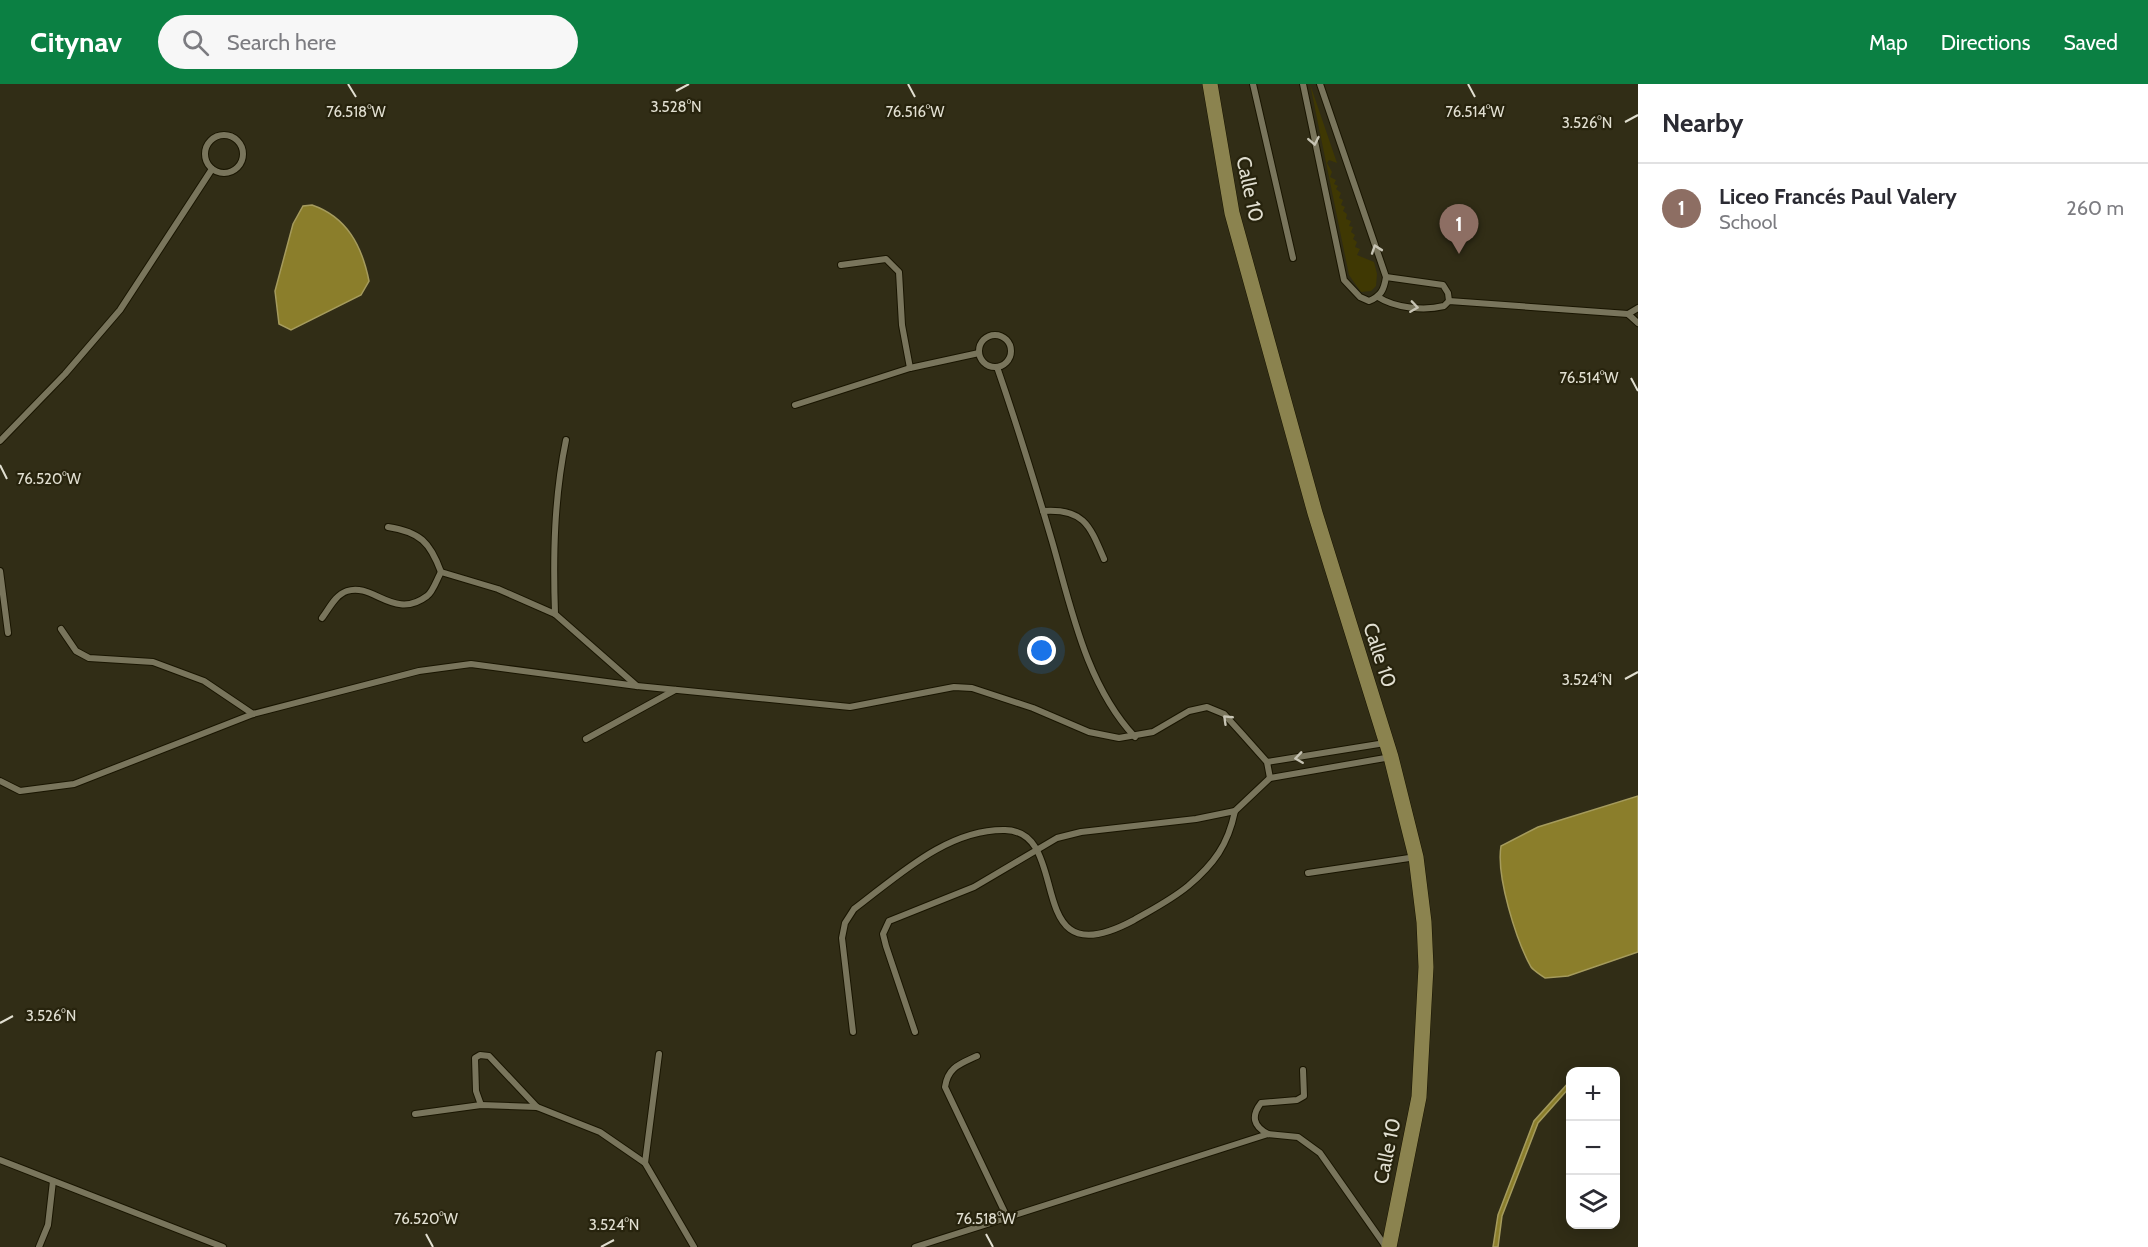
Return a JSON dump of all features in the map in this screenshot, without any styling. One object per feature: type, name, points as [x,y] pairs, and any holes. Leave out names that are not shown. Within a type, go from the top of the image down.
[{"type":"main road","name":"Calle 10","points":[[1210,84],[1232,213],[1275,376],[1351,636],[1389,750],[1416,857],[1424,922],[1426,967],[1419,1097],[1387,1247]]},
{"type":"lane","points":[[1253,84],[1293,258]]},
{"type":"lane","points":[[1303,84],[1344,280],[1360,297],[1369,301],[1378,297],[1384,288],[1386,277],[1320,84]]},
{"type":"lane","points":[[223,135],[235,139],[242,150],[240,163],[225,173],[212,169],[205,158],[205,152],[211,140],[223,135]]},
{"type":"lane","points":[[0,441],[64,374],[120,310],[212,169]]},
{"type":"lane","points":[[841,265],[886,259],[899,272],[902,325],[910,368]]},
{"type":"lane","points":[[1386,277],[1443,285],[1448,293],[1449,301]]},
{"type":"lane","points":[[1378,297],[1388,303],[1434,309],[1444,306],[1449,301],[1628,314],[1638,308]]},
{"type":"lane","points":[[1628,314],[1638,323]]},
{"type":"lane","points":[[989,337],[1005,339],[1011,353],[1005,363],[997,367],[983,362],[979,353],[983,341],[989,337]]},
{"type":"lane","points":[[795,405],[910,368],[979,353]]},
{"type":"lane","points":[[997,367],[1043,511],[1074,621],[1090,663],[1117,716],[1135,737]]},
{"type":"lane","points":[[555,614],[553,563],[558,479],[566,440]]},
{"type":"lane","points":[[1043,511],[1058,510],[1078,516],[1090,526],[1104,559]]},
{"type":"lane","points":[[322,618],[335,599],[347,591],[363,590],[385,602],[407,605],[428,596],[441,572],[432,549],[422,538],[407,530],[388,527]]},
{"type":"lane","points":[[0,571],[8,633]]},
{"type":"lane","points":[[441,572],[498,589],[555,614],[637,686]]},
{"type":"lane","points":[[61,629],[76,651],[89,658],[153,662],[204,681],[253,714]]},
{"type":"lane","points":[[0,781],[20,791],[74,784],[253,714],[419,670],[471,664],[637,686],[850,707],[954,687],[972,688],[1033,708],[1104,736],[1135,737],[1153,732],[1189,711],[1207,707],[1224,714],[1267,762],[1270,778]]},
{"type":"lane","points":[[586,739],[675,690]]},
{"type":"lane","points":[[1267,762],[1389,750]]},
{"type":"lane","points":[[915,1032],[885,946],[883,934],[889,921],[974,887],[1057,838],[1081,832],[1196,819],[1234,811],[1270,778],[1389,750]]},
{"type":"lane","points":[[853,1032],[842,938],[845,923],[854,909],[938,847],[977,834],[1005,830],[1024,833],[1037,848],[1058,914],[1071,931],[1092,937],[1113,931],[1173,899],[1210,867],[1222,850],[1231,829],[1234,811]]},
{"type":"lane","points":[[1308,873],[1416,857]]},
{"type":"lane","points":[[645,1163],[659,1054]]},
{"type":"lane","points":[[481,1105],[473,1070],[475,1058],[480,1055],[489,1056],[537,1107]]},
{"type":"lane","points":[[976,1056],[953,1067],[947,1074],[945,1087],[1007,1218]]},
{"type":"lane","points":[[1268,1134],[1258,1128],[1254,1120],[1254,1112],[1261,1103],[1297,1100],[1304,1096],[1306,1091],[1303,1070]]},
{"type":"lane","points":[[415,1114],[481,1105],[537,1107],[600,1132],[645,1163],[694,1247]]},
{"type":"lane","points":[[915,1247],[1268,1134],[1298,1137],[1320,1154],[1387,1247]]},
{"type":"lane","points":[[0,1160],[223,1247]]},
{"type":"lane","points":[[39,1247],[48,1225],[53,1181]]},
{"type":"shaded area","points":[[1310,84],[1337,163],[1329,160],[1327,163],[1332,172],[1330,177],[1336,180],[1334,184],[1338,186],[1336,189],[1341,193],[1339,198],[1343,200],[1341,205],[1345,207],[1343,211],[1347,214],[1346,219],[1351,221],[1349,226],[1353,227],[1351,232],[1355,235],[1353,239],[1357,242],[1355,247],[1360,249],[1357,255],[1374,262],[1377,274],[1376,286],[1371,291],[1361,292],[1349,275]]},
{"type":"shaded area","points":[[312,205],[335,217],[351,234],[362,256],[369,281],[361,295],[291,330],[279,324],[275,291],[293,224],[303,206]]},
{"type":"shaded area","points":[[1638,796],[1638,952],[1568,976],[1545,978],[1531,967],[1508,908],[1501,874],[1501,846],[1538,827]]},
{"type":"shaded area","points":[[1566,1085],[1566,1092],[1538,1123],[1502,1216],[1498,1247],[1493,1247],[1498,1215],[1534,1121]]},
{"type":"place","name":"Liceo Francés Paul Valery","points":[[1459,254]]}]
